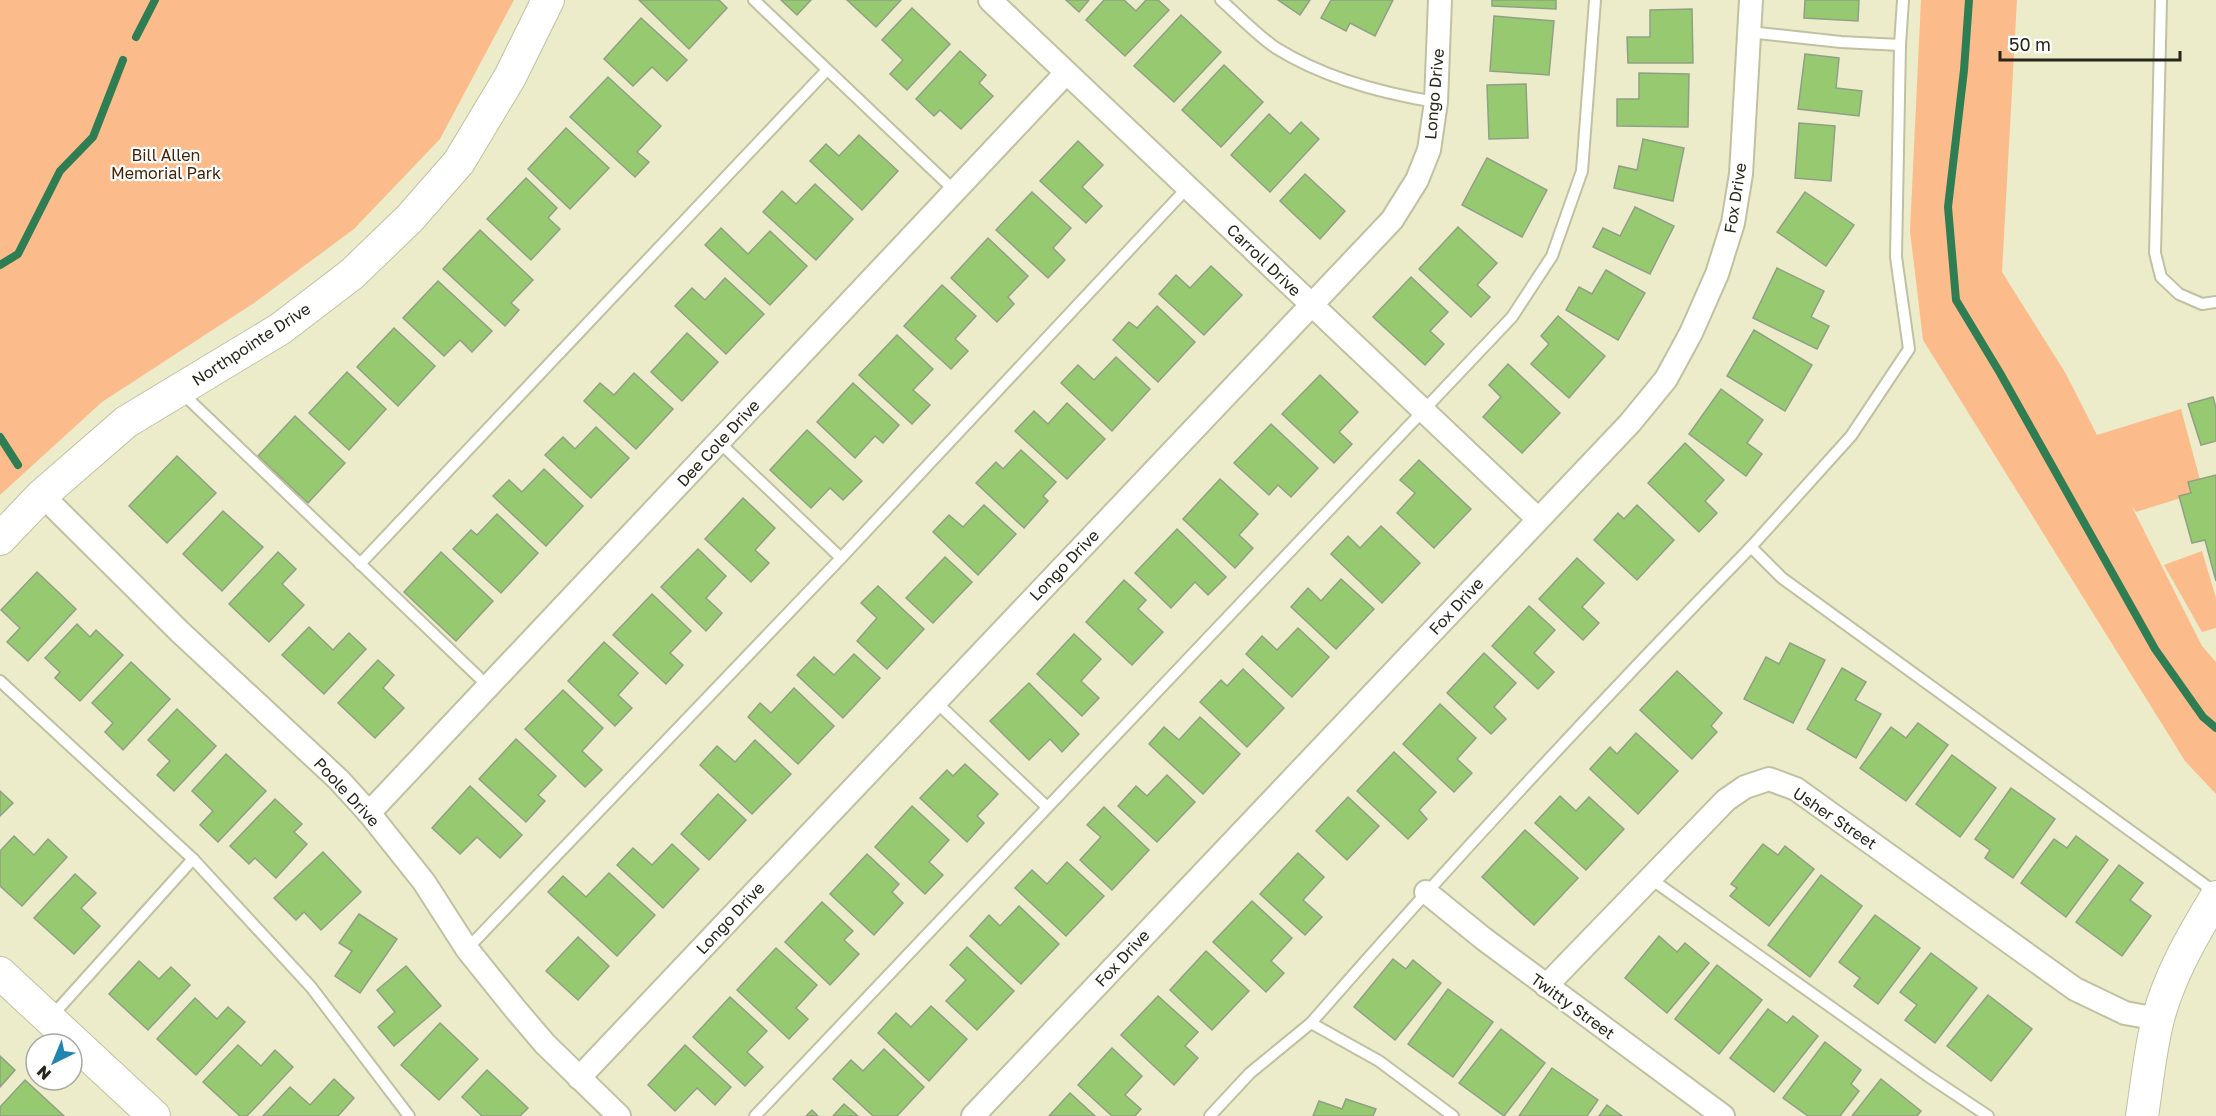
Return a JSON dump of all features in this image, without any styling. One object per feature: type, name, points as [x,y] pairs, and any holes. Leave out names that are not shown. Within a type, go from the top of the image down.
[{"type":"street","name":"Northpointe Drive","points":[[0,539],[42,495],[126,422],[280,329],[352,274],[410,218],[459,162],[510,77],[549,0]]},
{"type":"street","name":"Carroll Drive","points":[[990,0],[1538,519]]},
{"type":"street","name":"Longo Drive","points":[[579,1078],[1392,220],[1411,190],[1429,150],[1436,102],[1440,0]]},
{"type":"street","name":"Fox Drive","points":[[973,1116],[1629,423],[1666,379],[1691,333],[1717,274],[1733,223],[1741,174],[1751,0]]},
{"type":"street","name":"Dee Cole Drive","points":[[369,813],[1066,73]]},
{"type":"street","name":"Poole Drive","points":[[42,495],[180,632],[339,780],[369,813],[424,882],[467,950],[545,1044],[619,1116]]},
{"type":"street","name":"Usher Street","points":[[1546,986],[1726,800],[1745,788],[1769,779],[1796,789],[2075,989],[2125,1013],[2158,1019]]},
{"type":"street","name":"Twitty Street","points":[[1426,892],[1546,986],[1723,1116]]},
{"type":"street","points":[[2142,1116],[2158,1019],[2174,976],[2216,895]]},
{"type":"street","points":[[0,973],[154,1116]]},
{"type":"lane","points":[[754,0],[955,191]]},
{"type":"lane","points":[[1221,0],[1275,47],[1337,79],[1436,102]]},
{"type":"lane","points":[[755,1116],[1512,317],[1552,256],[1582,171],[1595,0]]},
{"type":"lane","points":[[1210,1116],[1250,1073],[1311,1023],[1426,892],[1615,686],[1750,547],[1851,436],[1909,349],[1896,257],[1903,0]]},
{"type":"lane","points":[[2161,0],[2155,253],[2162,277],[2179,294],[2202,304],[2216,302]]},
{"type":"lane","points":[[1749,32],[1841,42],[1900,45]]},
{"type":"lane","points":[[360,564],[827,70]]},
{"type":"lane","points":[[467,950],[841,558],[1188,187]]},
{"type":"lane","points":[[178,390],[489,687]]},
{"type":"lane","points":[[719,442],[841,558]]},
{"type":"lane","points":[[1750,547],[1782,578],[2216,895]]},
{"type":"lane","points":[[0,681],[194,859],[311,987],[409,1116]]},
{"type":"lane","points":[[935,701],[1047,807]]},
{"type":"lane","points":[[49,1019],[194,859]]},
{"type":"lane","points":[[1651,879],[1988,1116]]},
{"type":"lane","points":[[1311,1023],[1379,1061],[1453,1116]]},
{"type":"green space","name":"Bill Allen Memorial Park","points":[[0,0],[514,0],[440,139],[354,229],[254,303],[102,402],[0,495]]},
{"type":"green space","points":[[1921,0],[2017,0],[2002,272],[2066,374],[2097,435],[2181,409],[2203,491],[2136,512],[2131,505],[2202,646],[2216,662],[2216,794],[2185,761],[1923,340],[1910,231]]},
{"type":"green space","points":[[2202,551],[2216,598],[2216,628],[2202,632],[2164,565]]},
{"type":"building","points":[[639,0],[719,0],[727,8],[689,49]]},
{"type":"building","points":[[781,0],[811,0],[797,15]]},
{"type":"building","points":[[847,0],[901,0],[876,27]]},
{"type":"building","points":[[1066,0],[1089,0],[1079,12]]},
{"type":"building","points":[[1104,0],[1124,0],[1136,11],[1146,0],[1158,0],[1169,10],[1125,56],[1086,20]]},
{"type":"building","points":[[1278,0],[1310,0],[1300,15]]},
{"type":"building","points":[[1331,0],[1393,0],[1375,36],[1350,23],[1346,31],[1321,18]]},
{"type":"building","points":[[1492,0],[1556,0],[1556,9],[1492,6]]},
{"type":"building","points":[[1805,0],[1859,0],[1858,21],[1804,18]]},
{"type":"building","points":[[912,8],[950,44],[907,90],[890,74],[903,60],[882,40]]},
{"type":"building","points":[[1692,9],[1693,63],[1628,63],[1627,37],[1650,37],[1650,10]]},
{"type":"building","points":[[1181,15],[1221,52],[1174,102],[1134,66]]},
{"type":"building","points":[[1494,16],[1554,21],[1549,75],[1490,71]]},
{"type":"building","points":[[641,18],[687,60],[667,81],[652,67],[633,86],[604,59]]},
{"type":"building","points":[[960,51],[986,75],[979,83],[993,96],[961,129],[940,110],[934,116],[916,99]]},
{"type":"building","points":[[1805,54],[1839,58],[1836,88],[1862,91],[1859,116],[1798,109]]},
{"type":"building","points":[[1224,65],[1263,102],[1221,147],[1182,110]]},
{"type":"building","points":[[1639,73],[1689,74],[1688,127],[1617,126],[1617,99],[1639,99]]},
{"type":"building","points":[[608,77],[661,126],[637,152],[649,162],[635,177],[570,117]]},
{"type":"building","points":[[1526,84],[1528,138],[1489,139],[1487,85]]},
{"type":"building","points":[[1269,114],[1290,134],[1301,122],[1319,139],[1270,192],[1231,155]]},
{"type":"building","points":[[1799,123],[1835,126],[1831,181],[1795,178]]},
{"type":"building","points":[[566,128],[609,168],[570,209],[528,169]]},
{"type":"building","points":[[859,135],[898,171],[862,210],[810,161],[826,144],[839,156]]},
{"type":"building","points":[[1643,139],[1684,148],[1673,201],[1614,188],[1619,166],[1637,170]]},
{"type":"building","points":[[1078,141],[1103,165],[1082,187],[1102,206],[1086,223],[1040,181]]},
{"type":"building","points":[[1487,158],[1547,190],[1522,237],[1462,205]]},
{"type":"building","points":[[1305,174],[1345,211],[1320,239],[1280,201]]},
{"type":"building","points":[[526,178],[557,208],[548,218],[560,229],[531,260],[487,219]]},
{"type":"building","points":[[815,184],[853,219],[816,260],[763,212],[782,191],[796,204]]},
{"type":"building","points":[[1032,192],[1071,228],[1053,248],[1065,260],[1048,278],[996,230]]},
{"type":"building","points":[[1805,192],[1854,225],[1826,266],[1777,232]]},
{"type":"building","points":[[1635,207],[1674,226],[1650,274],[1593,247],[1603,228],[1620,236]]},
{"type":"building","points":[[1458,227],[1497,263],[1477,285],[1490,297],[1471,317],[1419,269]]},
{"type":"building","points":[[721,228],[748,254],[770,231],[807,266],[770,305],[705,245]]},
{"type":"building","points":[[480,230],[533,280],[511,303],[519,310],[505,326],[443,269]]},
{"type":"building","points":[[988,238],[1028,276],[1008,297],[1014,304],[997,322],[951,278]]},
{"type":"building","points":[[1211,266],[1242,295],[1204,335],[1159,294],[1176,275],[1190,288]]},
{"type":"building","points":[[1777,268],[1824,291],[1811,317],[1829,326],[1817,349],[1753,318]]},
{"type":"building","points":[[1606,270],[1645,293],[1618,340],[1566,310],[1579,287],[1592,294]]},
{"type":"building","points":[[1411,277],[1448,312],[1430,331],[1444,344],[1425,365],[1373,317]]},
{"type":"building","points":[[725,278],[764,314],[726,354],[675,306],[692,288],[705,300]]},
{"type":"building","points":[[438,281],[492,331],[472,352],[460,340],[444,356],[403,318]]},
{"type":"building","points":[[942,285],[976,316],[955,339],[968,351],[951,369],[904,326]]},
{"type":"building","points":[[1157,306],[1195,342],[1158,382],[1113,340],[1129,322],[1137,328]]},
{"type":"building","points":[[1558,316],[1605,356],[1569,398],[1531,364],[1549,344],[1541,336]]},
{"type":"building","points":[[394,328],[435,366],[398,406],[357,367]]},
{"type":"building","points":[[1754,330],[1812,365],[1785,411],[1727,376]]},
{"type":"building","points":[[687,333],[718,362],[682,401],[651,372]]},
{"type":"building","points":[[897,335],[933,369],[913,390],[930,405],[912,424],[859,375]]},
{"type":"building","points":[[1116,357],[1150,389],[1112,431],[1061,383],[1078,365],[1094,380]]},
{"type":"building","points":[[1508,364],[1560,413],[1522,453],[1483,417],[1501,397],[1489,385]]},
{"type":"building","points":[[347,372],[386,409],[349,450],[309,413]]},
{"type":"building","points":[[634,373],[673,409],[636,449],[584,401],[600,383],[614,395]]},
{"type":"building","points":[[1320,375],[1358,412],[1339,432],[1352,444],[1334,463],[1282,414]]},
{"type":"building","points":[[853,383],[899,425],[883,443],[875,436],[855,458],[817,422]]},
{"type":"building","points":[[1721,389],[1763,420],[1747,443],[1762,454],[1746,476],[1689,434]]},
{"type":"building","points":[[2213,397],[2216,408],[2216,441],[2201,445],[2188,404]]},
{"type":"building","points":[[1067,403],[1105,439],[1067,479],[1015,431],[1034,411],[1048,424]]},
{"type":"building","points":[[295,416],[345,463],[308,503],[258,456]]},
{"type":"building","points":[[1271,424],[1318,468],[1291,497],[1278,485],[1269,495],[1234,463]]},
{"type":"building","points":[[596,427],[629,458],[591,498],[545,455],[563,437],[575,449]]},
{"type":"building","points":[[807,430],[862,481],[843,500],[830,488],[811,508],[770,470]]},
{"type":"building","points":[[1685,443],[1724,480],[1705,501],[1717,513],[1699,532],[1648,483]]},
{"type":"building","points":[[1021,450],[1056,482],[1043,496],[1048,501],[1024,528],[976,483],[996,462],[1003,469]]},
{"type":"building","points":[[177,456],[216,493],[167,543],[129,506]]},
{"type":"building","points":[[1419,460],[1471,509],[1434,548],[1397,513],[1415,493],[1400,480]]},
{"type":"building","points":[[544,469],[583,506],[546,546],[493,496],[509,480],[522,492]]},
{"type":"building","points":[[2216,475],[2216,581],[2205,540],[2192,543],[2179,496],[2191,493],[2188,482]]},
{"type":"building","points":[[1220,479],[1258,514],[1239,535],[1253,548],[1235,568],[1183,519]]},
{"type":"building","points":[[743,498],[775,528],[755,550],[769,563],[751,582],[705,539]]},
{"type":"building","points":[[984,505],[1016,534],[978,575],[933,532],[949,515],[963,527]]},
{"type":"building","points":[[1637,505],[1674,540],[1637,580],[1594,540],[1618,513],[1624,519]]},
{"type":"building","points":[[223,511],[263,547],[222,591],[183,554]]},
{"type":"building","points":[[497,514],[538,553],[501,593],[453,549],[471,530],[477,535]]},
{"type":"building","points":[[1381,526],[1420,563],[1382,603],[1331,554],[1348,536],[1360,548]]},
{"type":"building","points":[[1177,529],[1226,577],[1208,595],[1195,582],[1171,608],[1135,573]]},
{"type":"building","points":[[698,549],[726,576],[706,598],[722,613],[706,631],[661,587]]},
{"type":"building","points":[[278,552],[296,569],[282,584],[304,605],[269,642],[229,604]]},
{"type":"building","points":[[441,552],[493,601],[456,641],[404,592]]},
{"type":"building","points":[[945,557],[972,582],[933,623],[906,598]]},
{"type":"building","points":[[1577,558],[1604,583],[1582,607],[1599,623],[1583,640],[1539,599]]},
{"type":"building","points":[[37,572],[76,609],[28,661],[7,642],[20,628],[1,610]]},
{"type":"building","points":[[1341,579],[1374,609],[1336,649],[1291,607],[1308,588],[1321,601]]},
{"type":"building","points":[[1124,580],[1146,600],[1138,609],[1163,632],[1132,665],[1086,622]]},
{"type":"building","points":[[878,586],[924,629],[887,669],[857,641],[877,618],[861,603]]},
{"type":"building","points":[[652,594],[691,631],[670,653],[683,665],[666,684],[613,635]]},
{"type":"building","points":[[1529,606],[1555,630],[1534,653],[1554,672],[1538,689],[1492,646]]},
{"type":"building","points":[[77,624],[90,637],[96,630],[123,655],[80,701],[55,678],[60,672],[45,658]]},
{"type":"building","points":[[309,627],[333,650],[349,633],[366,649],[324,694],[282,655]]},
{"type":"building","points":[[1298,628],[1329,657],[1292,697],[1246,654],[1262,636],[1277,650]]},
{"type":"building","points":[[1074,634],[1101,659],[1081,681],[1099,698],[1082,716],[1037,674]]},
{"type":"building","points":[[604,642],[638,673],[618,695],[632,708],[615,726],[568,681]]},
{"type":"building","points":[[1790,643],[1825,660],[1793,723],[1744,699],[1766,657],[1779,664]]},
{"type":"building","points":[[1484,653],[1516,683],[1494,707],[1506,719],[1491,734],[1447,693]]},
{"type":"building","points":[[854,654],[880,678],[843,718],[797,675],[814,657],[834,675]]},
{"type":"building","points":[[378,660],[394,675],[383,688],[404,708],[375,738],[338,703]]},
{"type":"building","points":[[131,662],[170,699],[123,750],[105,732],[113,723],[92,703]]},
{"type":"building","points":[[1842,668],[1866,682],[1855,700],[1881,714],[1856,758],[1807,729]]},
{"type":"building","points":[[1243,669],[1284,708],[1247,747],[1200,702],[1221,680],[1227,686]]},
{"type":"building","points":[[1677,671],[1722,713],[1711,726],[1717,732],[1692,759],[1640,710]]},
{"type":"building","points":[[1029,683],[1079,734],[1062,752],[1050,739],[1029,760],[990,721]]},
{"type":"building","points":[[794,688],[834,726],[798,764],[748,717],[760,703],[771,713]]},
{"type":"building","points":[[563,690],[603,728],[582,751],[602,770],[585,787],[525,729]]},
{"type":"building","points":[[1440,704],[1476,738],[1457,759],[1472,773],[1454,792],[1403,744]]},
{"type":"building","points":[[177,709],[216,746],[174,791],[157,775],[170,761],[148,740]]},
{"type":"building","points":[[1200,717],[1240,754],[1203,794],[1149,744],[1164,727],[1179,740]]},
{"type":"building","points":[[1918,723],[1948,745],[1906,801],[1860,768],[1891,727],[1906,738]]},
{"type":"building","points":[[1636,733],[1678,771],[1638,814],[1590,769],[1610,747],[1617,754]]},
{"type":"building","points":[[516,739],[556,776],[538,795],[545,801],[526,822],[479,779]]},
{"type":"building","points":[[755,740],[791,774],[752,814],[700,765],[717,746],[735,762]]},
{"type":"building","points":[[1394,752],[1436,792],[1419,810],[1427,819],[1408,839],[1357,791]]},
{"type":"building","points":[[226,754],[266,791],[218,842],[200,825],[213,811],[192,791]]},
{"type":"building","points":[[1952,755],[1996,788],[1960,837],[1916,804]]},
{"type":"building","points":[[965,764],[998,794],[977,816],[984,823],[967,842],[920,798],[947,770],[953,776]]},
{"type":"building","points":[[1167,775],[1195,802],[1157,842],[1118,806],[1136,786],[1147,796]]},
{"type":"building","points":[[470,786],[522,835],[500,858],[477,837],[460,854],[432,828]]},
{"type":"building","points":[[2011,788],[2055,819],[2013,878],[1985,858],[1990,850],[1975,839]]},
{"type":"building","points":[[0,791],[13,803],[0,816]]},
{"type":"building","points":[[718,794],[746,820],[709,860],[681,834]]},
{"type":"building","points":[[1560,796],[1576,811],[1589,797],[1624,829],[1586,870],[1535,823]]},
{"type":"building","points":[[1348,797],[1379,826],[1347,860],[1316,831]]},
{"type":"building","points":[[275,799],[302,824],[294,832],[307,844],[276,878],[255,858],[249,864],[230,846]]},
{"type":"building","points":[[912,806],[949,840],[929,862],[943,875],[925,894],[875,847]]},
{"type":"building","points":[[1104,807],[1149,850],[1112,890],[1080,860],[1101,837],[1087,825]]},
{"type":"building","points":[[1525,830],[1578,878],[1534,925],[1482,877]]},
{"type":"building","points":[[14,836],[34,855],[48,839],[67,857],[22,906],[0,886],[0,851]]},
{"type":"building","points":[[2076,836],[2108,860],[2066,917],[2021,883],[2054,839],[2067,848]]},
{"type":"building","points":[[672,844],[699,869],[663,908],[617,865],[633,848],[652,865]]},
{"type":"building","points":[[1763,844],[1778,855],[1785,846],[1814,869],[1769,926],[1730,896],[1737,888],[1731,884]]},
{"type":"building","points":[[323,852],[361,892],[321,930],[304,912],[296,920],[274,898]]},
{"type":"building","points":[[1298,853],[1324,877],[1303,900],[1322,917],[1305,935],[1260,894]]},
{"type":"building","points":[[867,854],[899,884],[892,892],[903,903],[874,935],[830,894]]},
{"type":"building","points":[[1067,862],[1104,896],[1066,936],[1015,888],[1032,870],[1047,884]]},
{"type":"building","points":[[2119,865],[2143,883],[2130,900],[2151,916],[2122,956],[2076,922]]},
{"type":"building","points":[[609,873],[655,915],[617,956],[548,892],[563,876],[586,897]]},
{"type":"building","points":[[75,874],[96,893],[81,908],[100,926],[74,954],[34,918]]},
{"type":"building","points":[[1821,875],[1862,906],[1810,977],[1768,945]]},
{"type":"building","points":[[1252,901],[1292,938],[1271,961],[1284,973],[1266,992],[1213,942]]},
{"type":"building","points":[[822,902],[853,931],[844,940],[859,954],[830,985],[785,942]]},
{"type":"building","points":[[1019,906],[1059,944],[1021,984],[970,936],[989,915],[1000,926]]},
{"type":"building","points":[[359,914],[397,939],[360,993],[335,976],[352,951],[339,943]]},
{"type":"building","points":[[1875,915],[1920,948],[1878,1004],[1854,986],[1860,978],[1839,962]]},
{"type":"building","points":[[1659,936],[1677,952],[1685,943],[1709,963],[1667,1013],[1625,978]]},
{"type":"building","points":[[578,937],[609,966],[578,1000],[546,971]]},
{"type":"building","points":[[967,947],[1014,991],[977,1030],[946,1001],[966,980],[950,965]]},
{"type":"building","points":[[776,948],[817,985],[796,1008],[808,1019],[789,1039],[737,990]]},
{"type":"building","points":[[1206,951],[1249,991],[1212,1030],[1170,990]]},
{"type":"building","points":[[1931,953],[1977,988],[1935,1043],[1905,1020],[1917,1005],[1900,992]]},
{"type":"building","points":[[1393,959],[1406,969],[1413,960],[1441,983],[1395,1040],[1354,1007]]},
{"type":"building","points":[[139,961],[159,979],[171,967],[190,985],[148,1030],[109,994]]},
{"type":"building","points":[[1717,965],[1762,1000],[1719,1054],[1675,1019]]},
{"type":"building","points":[[406,966],[441,1006],[394,1046],[378,1027],[395,1012],[377,990]]},
{"type":"building","points":[[1448,989],[1493,1022],[1453,1077],[1408,1044]]},
{"type":"building","points":[[1988,995],[2032,1029],[1991,1081],[1947,1046]]},
{"type":"building","points":[[1158,996],[1198,1032],[1185,1046],[1198,1058],[1174,1085],[1121,1035]]},
{"type":"building","points":[[730,997],[767,1031],[747,1052],[763,1067],[745,1086],[693,1037]]},
{"type":"building","points":[[195,998],[217,1019],[228,1007],[245,1022],[196,1075],[157,1039]]},
{"type":"building","points":[[931,1006],[967,1039],[929,1081],[878,1033],[896,1013],[911,1027]]},
{"type":"building","points":[[1768,1009],[1787,1023],[1793,1016],[1818,1036],[1774,1092],[1730,1058]]},
{"type":"building","points":[[440,1023],[478,1059],[439,1100],[401,1065]]},
{"type":"building","points":[[1501,1029],[1545,1063],[1504,1116],[1459,1083]]},
{"type":"building","points":[[1825,1042],[1861,1070],[1851,1084],[1859,1091],[1840,1116],[1808,1116],[1783,1098]]},
{"type":"building","points":[[238,1045],[261,1066],[275,1050],[293,1067],[247,1116],[240,1116],[203,1082]]},
{"type":"building","points":[[685,1045],[731,1087],[715,1105],[697,1088],[675,1111],[648,1085]]},
{"type":"building","points":[[1112,1048],[1142,1076],[1125,1095],[1141,1109],[1135,1116],[1112,1116],[1078,1085]]},
{"type":"building","points":[[884,1049],[924,1087],[897,1116],[873,1116],[833,1079],[851,1060],[863,1071]]},
{"type":"building","points":[[0,1056],[15,1070],[0,1087]]},
{"type":"building","points":[[1552,1068],[1598,1100],[1587,1116],[1519,1116]]},
{"type":"building","points":[[487,1070],[528,1108],[520,1116],[482,1116],[462,1097]]},
{"type":"building","points":[[334,1079],[354,1098],[338,1116],[263,1116],[290,1087],[310,1105]]},
{"type":"building","points":[[1881,1079],[1921,1111],[1917,1116],[1852,1116]]},
{"type":"building","points":[[24,1081],[24,1092],[38,1092],[64,1116],[0,1116],[0,1107]]},
{"type":"building","points":[[1070,1093],[1095,1116],[1049,1116]]},
{"type":"building","points":[[1346,1099],[1376,1109],[1373,1116],[1313,1116],[1319,1101],[1342,1109]]},
{"type":"building","points":[[844,1104],[858,1116],[833,1116]]},
{"type":"building","points":[[1607,1105],[1622,1116],[1599,1116]]},
{"type":"building","points":[[812,1110],[818,1116],[806,1116]]},
{"type":"waterway","points":[[136,37],[155,0]]},
{"type":"waterway","points":[[1969,0],[1964,70],[1948,207],[1956,300],[2000,373],[2155,649],[2203,717],[2216,728]]},
{"type":"waterway","points":[[0,265],[18,254],[60,171],[93,137],[123,60]]},
{"type":"waterway","points":[[0,437],[18,465]]}]
